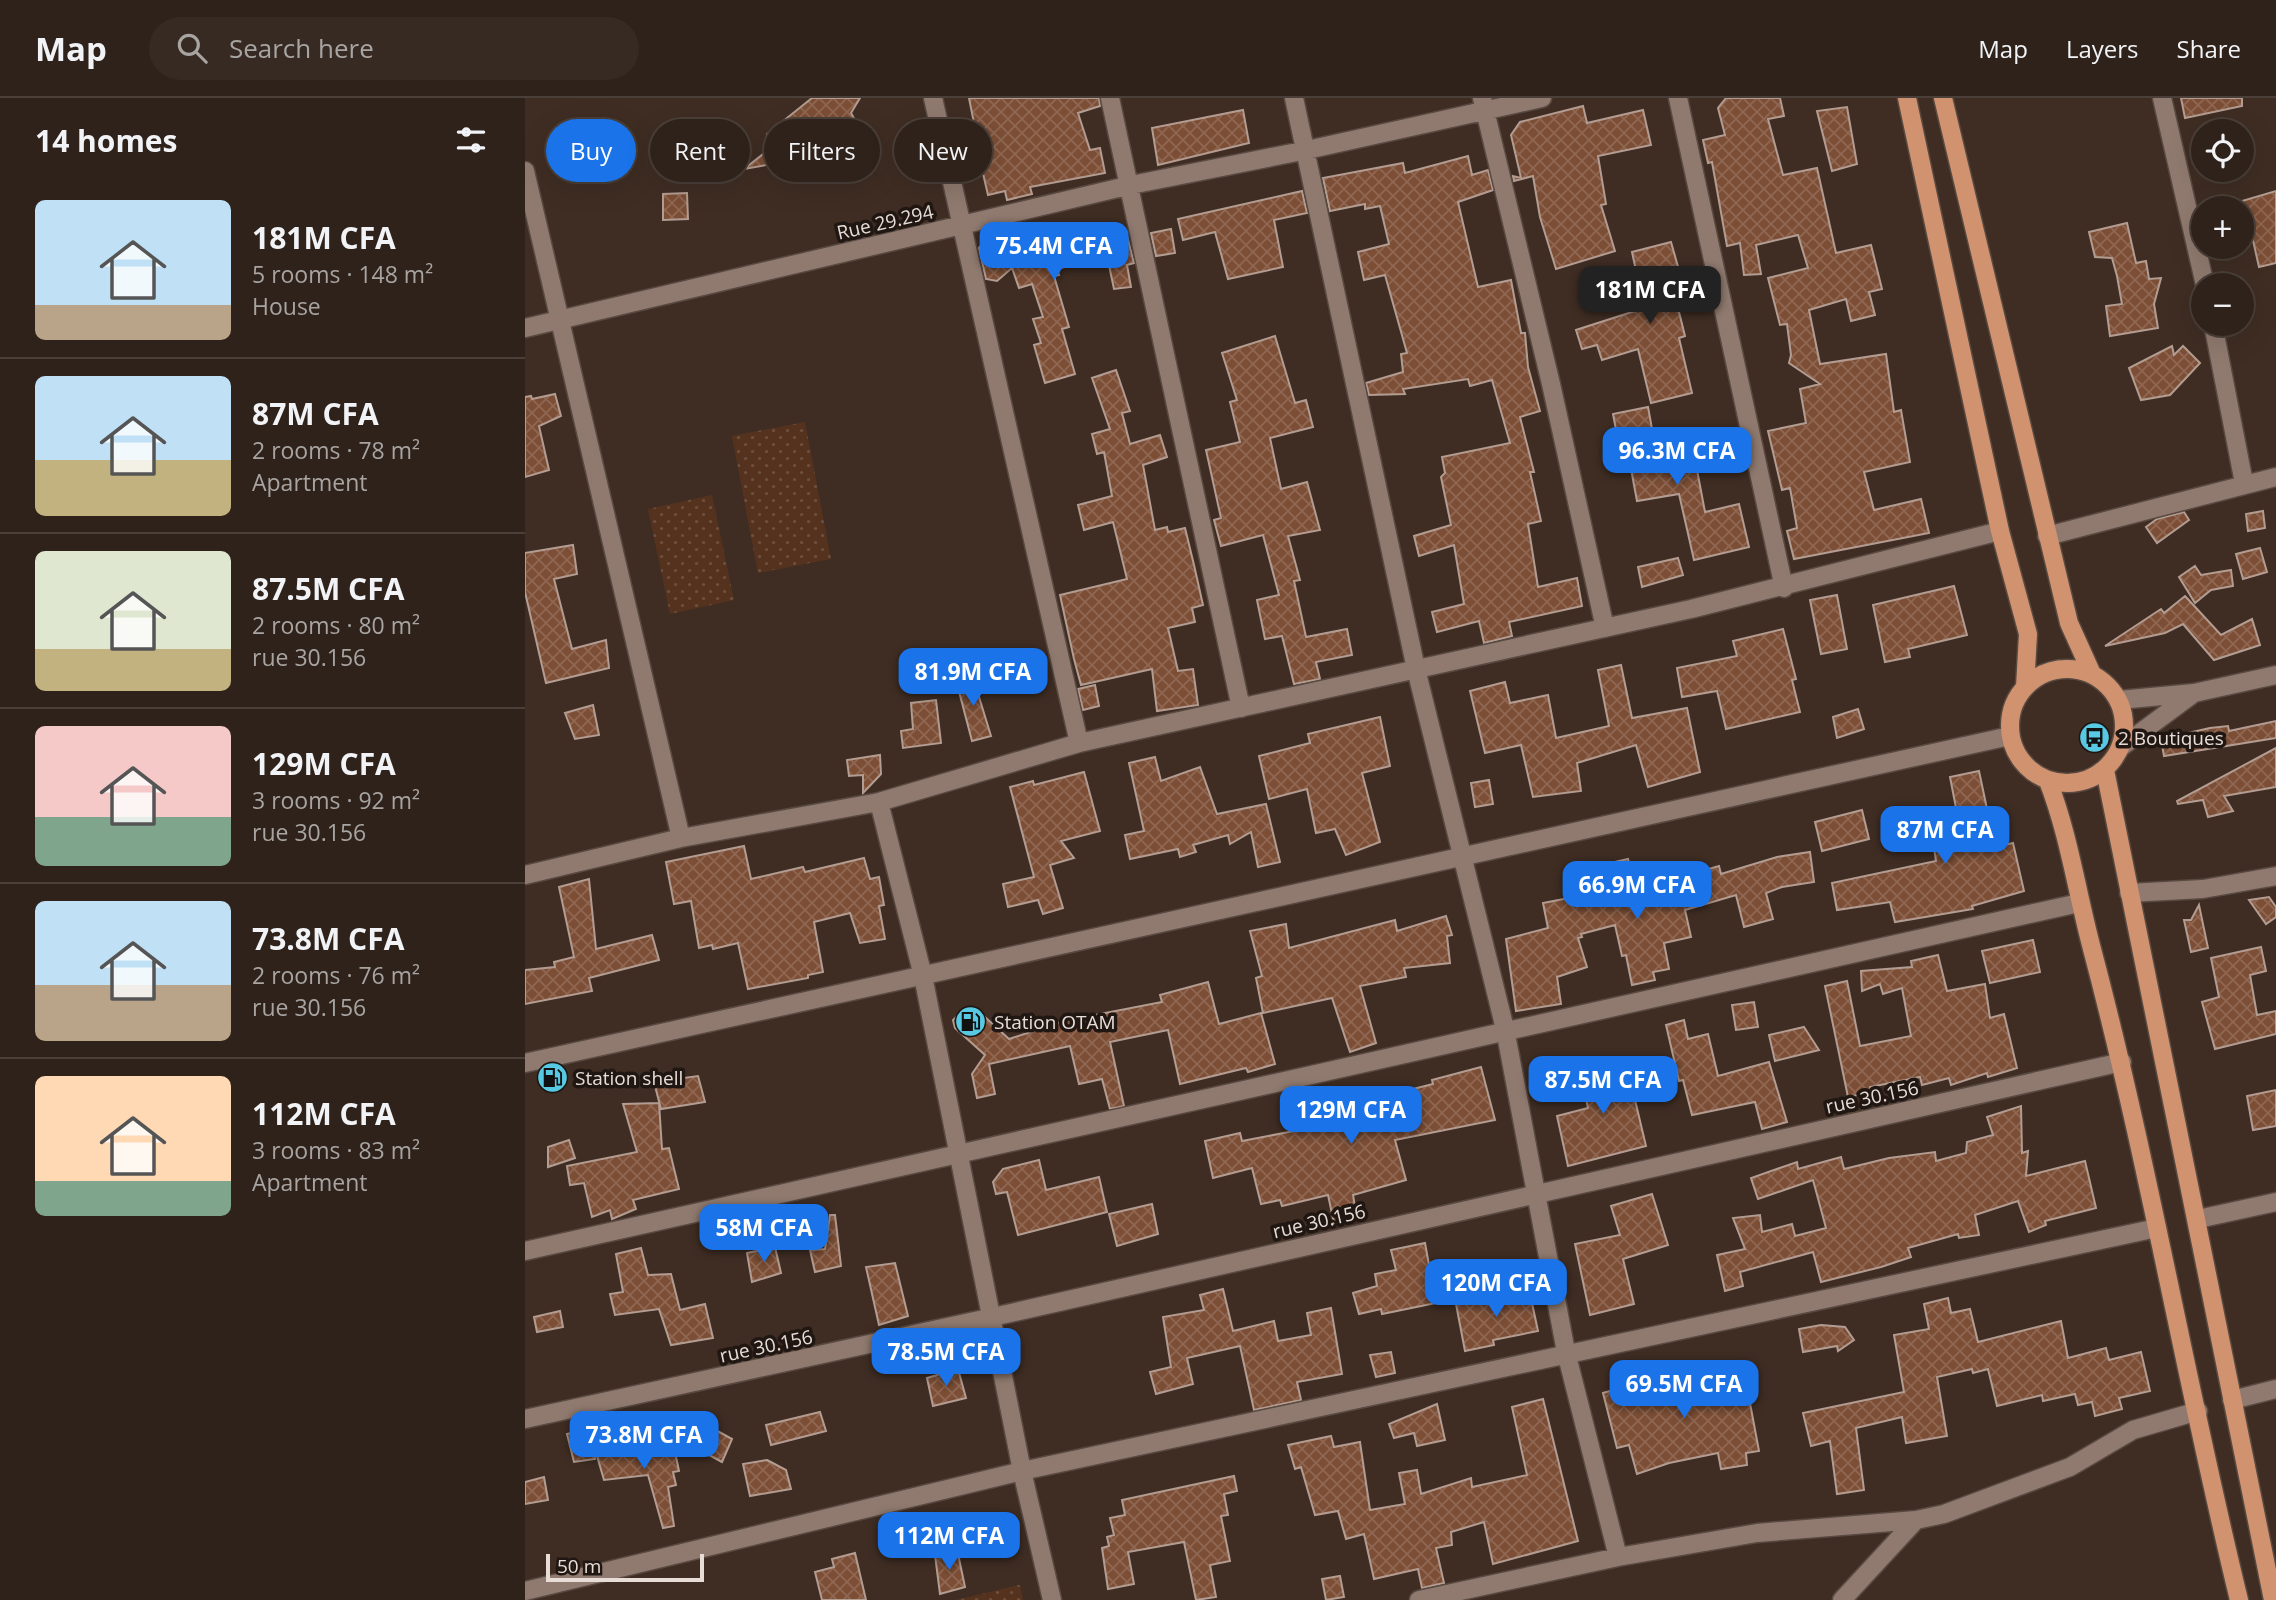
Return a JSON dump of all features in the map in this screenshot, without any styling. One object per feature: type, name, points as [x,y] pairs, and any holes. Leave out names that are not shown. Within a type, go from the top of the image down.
[{"type":"main road","points":[[1907,98],[2000,531],[2028,634],[2025,687]]},
{"type":"main road","points":[[1943,98],[2069,623],[2092,674]]},
{"type":"main road","points":[[2056,669],[2074,669],[2092,674],[2107,684],[2119,700],[2124,715],[2121,747],[2105,770],[2083,782],[2063,784],[2048,781],[2021,761],[2010,736],[2010,718],[2015,701],[2025,687],[2039,675],[2056,669]]},
{"type":"main road","points":[[2105,770],[2198,1219],[2232,1400],[2270,1551],[2273,1600]]},
{"type":"main road","points":[[2048,781],[2059,810],[2079,903],[2122,1062],[2239,1600]]},
{"type":"street","points":[[933,98],[1079,743]]},
{"type":"street","points":[[1110,98],[1131,185],[1241,708]]},
{"type":"street","points":[[1294,98],[1416,669],[1505,1029],[1566,1352],[1618,1557]]},
{"type":"street","name":"Rue 29.294","points":[[525,328],[1131,185],[1307,150],[1483,105],[1542,98]]},
{"type":"street","points":[[1678,98],[1784,588]]},
{"type":"street","points":[[2162,98],[2201,273]]},
{"type":"street","points":[[1483,105],[1554,398],[1605,628]]},
{"type":"street","points":[[525,171],[681,838]]},
{"type":"street","points":[[2215,336],[2244,483]]},
{"type":"street","points":[[2047,536],[2244,483],[2276,477]]},
{"type":"street","points":[[525,875],[681,838],[879,802],[1079,743],[1784,588],[2000,531]]},
{"type":"street","points":[[2119,700],[2194,693],[2276,675]]},
{"type":"street","points":[[2121,747],[2194,693]]},
{"type":"street","points":[[525,1063],[2010,736]]},
{"type":"street","points":[[879,802],[923,976],[1022,1471],[1052,1600]]},
{"type":"street","points":[[2129,893],[2203,889],[2276,876]]},
{"type":"street","points":[[525,1251],[959,1156],[1505,1029],[2079,903]]},
{"type":"street","name":"rue 30.156","points":[[525,1419],[993,1317],[1537,1192],[2070,1076],[2122,1062]]},
{"type":"street","points":[[2198,1219],[2276,1202]]},
{"type":"street","points":[[525,1591],[1022,1471],[1566,1352],[2157,1228]]},
{"type":"street","points":[[2232,1400],[2276,1389]]},
{"type":"street","points":[[1419,1600],[1618,1557],[1786,1529],[1916,1520],[1970,1505],[2070,1467],[2133,1430],[2198,1410]]},
{"type":"street","points":[[1842,1600],[1916,1520]]},
{"type":"shaded area","points":[[805,422],[831,559],[758,573],[732,436]]},
{"type":"shaded area","points":[[712,495],[734,600],[670,614],[648,509]]},
{"type":"shaded area","points":[[1019,1585],[1023,1600],[956,1600]]},
{"type":"building","points":[[812,98],[860,98],[851,113],[854,119],[786,119]]},
{"type":"building","points":[[969,98],[1099,98],[1100,106],[1078,113],[1090,150],[1100,148],[1105,173],[1030,187],[1032,194],[1007,200],[1005,191],[988,195],[985,182],[992,182],[992,119],[973,119]]},
{"type":"building","points":[[1726,98],[1780,98],[1784,116],[1768,119],[1783,175],[1817,168],[1836,253],[1871,245],[1882,289],[1869,292],[1875,315],[1851,321],[1846,299],[1809,310],[1820,364],[1886,354],[1894,412],[1901,410],[1910,462],[1864,472],[1874,510],[1921,499],[1929,533],[1794,559],[1787,531],[1797,528],[1790,488],[1782,490],[1768,431],[1806,423],[1800,389],[1820,384],[1789,363],[1791,355],[1787,324],[1780,325],[1768,278],[1808,268],[1798,235],[1756,245],[1761,274],[1744,275],[1740,243],[1727,246],[1712,162],[1708,163],[1703,140],[1725,135],[1718,108]]},
{"type":"building","points":[[2181,98],[2242,98],[2242,106],[2185,118]]},
{"type":"building","points":[[1583,106],[1587,123],[1643,110],[1651,145],[1598,156],[1606,204],[1601,205],[1615,251],[1556,269],[1540,217],[1533,176],[1514,181],[1513,176],[1521,178],[1511,135],[1520,122]]},
{"type":"building","points":[[1847,107],[1857,164],[1832,171],[1817,111]]},
{"type":"building","points":[[1243,110],[1249,143],[1158,165],[1152,128]]},
{"type":"building","points":[[764,153],[764,165],[750,168],[750,164]]},
{"type":"building","points":[[1468,156],[1472,175],[1488,170],[1493,190],[1458,202],[1478,287],[1511,280],[1521,333],[1525,333],[1528,367],[1540,411],[1520,417],[1534,472],[1530,472],[1541,521],[1528,524],[1538,587],[1577,578],[1582,606],[1509,622],[1512,636],[1484,643],[1479,621],[1437,632],[1432,612],[1464,604],[1454,545],[1419,556],[1414,536],[1451,525],[1441,477],[1445,473],[1442,457],[1510,443],[1492,380],[1470,386],[1468,379],[1403,389],[1405,394],[1369,395],[1366,383],[1403,372],[1401,354],[1407,353],[1385,275],[1364,280],[1358,252],[1389,244],[1380,206],[1365,209],[1365,204],[1330,211],[1323,178],[1403,163],[1405,173]]},
{"type":"building","points":[[1302,191],[1307,213],[1274,220],[1283,267],[1228,279],[1215,232],[1183,240],[1178,219]]},
{"type":"building","points":[[2276,191],[2276,263],[2259,267],[2254,245],[2254,197]]},
{"type":"building","points":[[687,193],[688,219],[663,220],[663,194]]},
{"type":"building","points":[[2127,223],[2136,263],[2146,261],[2149,279],[2161,278],[2154,304],[2158,328],[2110,336],[2106,306],[2122,304],[2117,276],[2112,258],[2095,257],[2089,232]]},
{"type":"building","points":[[1171,229],[1175,253],[1156,256],[1151,233]]},
{"type":"building","points":[[1091,230],[1093,241],[1126,232],[1134,263],[1127,265],[1131,287],[1114,289],[1107,256],[1057,269],[1059,275],[1054,276],[1069,327],[1062,329],[1075,374],[1045,383],[1034,345],[1041,343],[1033,319],[1043,317],[1032,284],[1019,288],[1012,268],[997,281],[986,279],[979,248],[986,238],[1013,239],[1030,232],[1031,246]]},
{"type":"building","points":[[1671,242],[1688,302],[1677,304],[1685,336],[1679,338],[1692,393],[1651,403],[1638,349],[1602,360],[1597,345],[1582,349],[1576,330],[1635,311],[1634,305],[1643,303],[1632,252]]},
{"type":"building","points":[[1275,336],[1295,403],[1306,400],[1313,427],[1270,438],[1281,489],[1307,482],[1320,530],[1288,536],[1300,580],[1294,581],[1306,637],[1347,629],[1352,655],[1316,662],[1320,679],[1294,684],[1282,636],[1265,639],[1257,600],[1279,595],[1263,535],[1221,546],[1214,520],[1221,518],[1206,450],[1240,442],[1230,402],[1237,400],[1222,353]]},
{"type":"building","points":[[2172,346],[2174,355],[2183,346],[2200,363],[2170,395],[2141,400],[2129,368]]},
{"type":"building","points":[[1116,370],[1130,411],[1122,413],[1130,444],[1160,435],[1167,457],[1143,465],[1155,530],[1167,527],[1168,532],[1185,528],[1203,605],[1192,608],[1195,622],[1168,628],[1178,671],[1193,669],[1198,705],[1157,711],[1152,669],[1081,685],[1074,659],[1060,595],[1127,579],[1113,522],[1084,530],[1078,505],[1112,496],[1104,452],[1097,454],[1092,434],[1110,429],[1092,378]]},
{"type":"building","points":[[555,394],[561,416],[539,426],[549,470],[525,477],[525,397],[531,396],[532,399]]},
{"type":"building","points":[[1648,407],[1657,456],[1660,456],[1661,461],[1694,454],[1705,512],[1739,504],[1749,547],[1694,560],[1679,494],[1637,501],[1629,458],[1622,461],[1613,414]]},
{"type":"building","points":[[2263,511],[2265,528],[2248,531],[2246,514]]},
{"type":"building","points":[[2184,512],[2189,520],[2157,543],[2146,527],[2157,519]]},
{"type":"building","points":[[573,545],[577,574],[554,579],[572,649],[606,640],[609,668],[546,683],[525,592],[525,553]]},
{"type":"building","points":[[2260,548],[2267,572],[2243,579],[2236,554]]},
{"type":"building","points":[[1678,558],[1683,575],[1642,587],[1638,567]]},
{"type":"building","points":[[2195,566],[2201,575],[2231,570],[2233,586],[2211,590],[2195,603],[2179,577]]},
{"type":"building","points":[[1954,586],[1967,635],[1908,649],[1910,657],[1885,662],[1873,605]]},
{"type":"building","points":[[1837,595],[1847,649],[1821,654],[1810,600]]},
{"type":"building","points":[[2185,596],[2221,635],[2252,619],[2260,645],[2214,660],[2183,624],[2165,633],[2105,646],[2161,609],[2164,613]]},
{"type":"building","points":[[1783,629],[1796,679],[1792,680],[1800,712],[1726,729],[1717,691],[1682,697],[1677,668],[1737,656],[1733,641]]},
{"type":"building","points":[[1621,665],[1632,718],[1687,708],[1700,772],[1648,787],[1636,745],[1577,763],[1581,791],[1533,797],[1521,745],[1485,753],[1470,691],[1505,682],[1510,703],[1548,695],[1556,738],[1609,726],[1598,670]]},
{"type":"building","points":[[972,674],[991,736],[972,741],[955,676]]},
{"type":"building","points":[[1095,685],[1099,706],[1083,710],[1078,689]]},
{"type":"building","points":[[936,700],[941,743],[903,748],[901,731],[913,729],[911,703]]},
{"type":"building","points":[[593,705],[599,735],[575,739],[565,713]]},
{"type":"building","points":[[1858,709],[1864,729],[1837,738],[1833,717]]},
{"type":"building","points":[[1380,717],[1390,766],[1362,773],[1380,842],[1346,855],[1335,829],[1316,833],[1307,789],[1269,799],[1259,756],[1310,743],[1308,734]]},
{"type":"building","points":[[2276,721],[2276,738],[2164,756],[2161,739],[2210,728],[2228,726],[2229,731]]},
{"type":"building","points":[[2276,748],[2276,787],[2224,796],[2233,811],[2208,817],[2203,800],[2178,804],[2177,801]]},
{"type":"building","points":[[880,755],[881,774],[863,793],[863,775],[849,776],[847,760]]},
{"type":"building","points":[[1155,757],[1161,781],[1200,767],[1217,814],[1266,804],[1280,862],[1258,867],[1251,832],[1230,844],[1228,835],[1193,845],[1196,852],[1180,857],[1178,849],[1130,859],[1125,835],[1144,831],[1129,763]]},
{"type":"building","points":[[1979,771],[1995,847],[2013,843],[2024,891],[1972,906],[1973,909],[1895,922],[1890,902],[1837,910],[1832,883],[1936,861],[1933,842],[1945,840],[1939,812],[1956,808],[1950,777]]},
{"type":"building","points":[[1084,772],[1100,831],[1061,841],[1074,858],[1050,865],[1063,908],[1043,914],[1038,900],[1008,907],[1003,884],[1034,877],[1010,787],[1033,781],[1034,785]]},
{"type":"building","points":[[1489,780],[1493,804],[1475,807],[1471,783]]},
{"type":"building","points":[[1862,810],[1869,839],[1822,851],[1815,822]]},
{"type":"building","points":[[744,846],[751,879],[803,867],[805,872],[864,858],[870,879],[879,877],[884,905],[879,906],[885,939],[860,943],[850,913],[814,922],[823,972],[808,975],[808,978],[748,989],[738,943],[713,949],[712,945],[699,948],[691,901],[674,904],[666,862]]},
{"type":"building","points":[[1810,852],[1814,882],[1782,887],[1766,893],[1773,919],[1744,927],[1736,895],[1685,910],[1691,937],[1664,943],[1669,969],[1653,972],[1655,980],[1632,985],[1626,955],[1622,956],[1615,925],[1581,934],[1582,937],[1578,938],[1587,967],[1557,977],[1561,1004],[1516,1011],[1506,939],[1548,928],[1543,903],[1574,897],[1572,889],[1588,885],[1584,869],[1628,859],[1637,899],[1684,888],[1681,877],[1719,866],[1721,874],[1777,857]]},
{"type":"building","points":[[589,879],[596,949],[652,935],[659,960],[589,978],[592,991],[525,1004],[525,970],[555,967],[554,962],[574,957],[559,887]]},
{"type":"building","points":[[2269,897],[2276,907],[2276,917],[2266,924],[2249,900]]},
{"type":"building","points":[[2199,905],[2208,948],[2191,952],[2184,920],[2191,920]]},
{"type":"building","points":[[1446,916],[1452,935],[1447,936],[1450,963],[1404,968],[1406,977],[1360,986],[1376,1043],[1350,1052],[1332,998],[1263,1013],[1256,978],[1262,976],[1250,931],[1286,924],[1289,948],[1395,920],[1397,931]]},
{"type":"building","points":[[2033,940],[2040,972],[1990,983],[1982,951]]},
{"type":"building","points":[[2261,947],[2266,971],[2250,975],[2257,1015],[2276,1011],[2276,1034],[2215,1049],[2202,1002],[2219,997],[2211,958]]},
{"type":"building","points":[[1938,955],[1947,991],[1985,984],[1990,1018],[2004,1014],[2017,1068],[1988,1077],[1987,1073],[1951,1085],[1949,1078],[1922,1085],[1920,1077],[1870,1087],[1871,1092],[1848,1097],[1825,986],[1847,981],[1860,1046],[1911,1036],[1902,988],[1883,994],[1880,984],[1862,991],[1861,971],[1912,967],[1911,961]]},
{"type":"building","points":[[1208,982],[1219,1024],[1261,1013],[1275,1064],[1248,1072],[1246,1068],[1180,1084],[1168,1030],[1110,1042],[1124,1106],[1110,1109],[1102,1079],[1079,1084],[1070,1046],[989,1064],[995,1094],[977,1098],[972,1074],[985,1055],[955,1028],[953,1020],[967,1007],[974,1007],[1009,1039],[1064,1021],[1162,1002],[1160,995]]},
{"type":"building","points":[[1754,1002],[1758,1027],[1736,1030],[1732,1005]]},
{"type":"building","points":[[1684,1020],[1688,1039],[1708,1034],[1718,1076],[1769,1062],[1787,1122],[1762,1129],[1755,1102],[1692,1115],[1683,1080],[1679,1081],[1666,1025]]},
{"type":"building","points":[[1804,1027],[1819,1050],[1775,1061],[1769,1035]]},
{"type":"building","points":[[1625,1058],[1646,1146],[1568,1166],[1557,1116],[1588,1108],[1579,1068]]},
{"type":"building","points":[[1481,1067],[1495,1120],[1395,1140],[1406,1180],[1353,1195],[1357,1218],[1334,1223],[1328,1195],[1282,1206],[1280,1200],[1261,1204],[1252,1168],[1213,1178],[1205,1141],[1240,1133],[1242,1141],[1315,1127],[1314,1124],[1330,1120],[1332,1129],[1393,1114],[1389,1095],[1433,1084],[1432,1080]]},
{"type":"building","points":[[698,1076],[705,1102],[661,1109],[654,1082]]},
{"type":"building","points":[[2276,1090],[2276,1126],[2253,1130],[2247,1096]]},
{"type":"building","points":[[659,1103],[662,1149],[669,1148],[679,1189],[633,1200],[636,1209],[612,1219],[610,1210],[592,1217],[584,1183],[570,1185],[567,1166],[637,1152],[623,1104]]},
{"type":"building","points":[[2021,1106],[2022,1153],[2028,1151],[2026,1176],[2085,1161],[2096,1208],[2045,1221],[2046,1225],[2029,1232],[2018,1201],[1975,1215],[1979,1235],[1959,1238],[1958,1234],[1908,1248],[1911,1257],[1881,1267],[1821,1282],[1813,1252],[1740,1272],[1743,1286],[1725,1291],[1717,1255],[1745,1249],[1733,1218],[1760,1215],[1762,1232],[1792,1224],[1795,1236],[1826,1228],[1813,1180],[1758,1199],[1751,1178],[1797,1162],[1798,1169],[1841,1157],[1844,1169],[1889,1158],[1935,1152],[1936,1161],[1966,1153],[1967,1142],[1993,1135],[1987,1117]]},
{"type":"building","points":[[569,1140],[575,1158],[548,1167],[548,1147]]},
{"type":"building","points":[[1039,1160],[1046,1190],[1099,1177],[1107,1212],[1018,1235],[1007,1192],[996,1194],[993,1182],[1003,1169]]},
{"type":"building","points":[[1652,1194],[1668,1245],[1623,1259],[1634,1304],[1590,1315],[1575,1244],[1620,1235],[1611,1206]]},
{"type":"building","points":[[1152,1204],[1158,1234],[1117,1246],[1109,1214]]},
{"type":"building","points":[[830,1215],[835,1215],[841,1266],[815,1272],[810,1250],[825,1249]]},
{"type":"building","points":[[1425,1243],[1436,1303],[1382,1314],[1381,1309],[1359,1314],[1353,1293],[1377,1286],[1375,1274],[1396,1270],[1391,1250]]},
{"type":"building","points":[[775,1247],[781,1273],[752,1282],[747,1253]]},
{"type":"building","points":[[641,1248],[648,1275],[671,1274],[680,1310],[705,1304],[713,1338],[671,1345],[659,1309],[615,1315],[610,1294],[623,1292],[616,1254]]},
{"type":"building","points":[[895,1263],[908,1316],[879,1325],[866,1267]]},
{"type":"building","points":[[1223,1289],[1233,1331],[1274,1321],[1278,1341],[1311,1335],[1307,1313],[1331,1308],[1342,1374],[1297,1382],[1301,1400],[1254,1410],[1240,1346],[1187,1358],[1193,1384],[1156,1394],[1150,1372],[1171,1367],[1163,1317],[1204,1310],[1200,1295]]},
{"type":"building","points":[[1529,1289],[1538,1331],[1493,1340],[1494,1345],[1465,1351],[1456,1304]]},
{"type":"building","points":[[1948,1298],[1951,1313],[1970,1309],[1978,1342],[2061,1321],[2068,1358],[2106,1348],[2109,1360],[2141,1352],[2150,1391],[2119,1398],[2122,1409],[2095,1416],[2092,1402],[2078,1405],[2075,1394],[2043,1401],[2042,1395],[1997,1406],[1988,1369],[1973,1373],[1972,1369],[1937,1377],[1947,1436],[1906,1443],[1902,1417],[1856,1428],[1864,1490],[1837,1494],[1830,1441],[1811,1446],[1803,1413],[1904,1392],[1894,1335],[1929,1329],[1924,1304]]},
{"type":"building","points":[[560,1311],[563,1327],[537,1332],[534,1317]]},
{"type":"building","points":[[1821,1325],[1845,1327],[1854,1340],[1838,1351],[1837,1346],[1803,1352],[1799,1329]]},
{"type":"building","points":[[1391,1352],[1395,1373],[1376,1377],[1370,1355]]},
{"type":"building","points":[[1641,1362],[1650,1398],[1711,1379],[1709,1372],[1743,1366],[1759,1451],[1746,1453],[1747,1465],[1721,1469],[1718,1453],[1669,1463],[1637,1474],[1629,1445],[1617,1448],[1603,1393],[1627,1386],[1622,1366]]},
{"type":"building","points":[[958,1369],[966,1398],[933,1406],[927,1378]]},
{"type":"building","points":[[1543,1399],[1578,1541],[1493,1564],[1484,1522],[1451,1532],[1452,1545],[1436,1548],[1444,1583],[1422,1588],[1418,1569],[1374,1579],[1364,1534],[1346,1539],[1338,1511],[1315,1515],[1301,1467],[1295,1469],[1288,1445],[1331,1436],[1334,1447],[1360,1442],[1370,1510],[1405,1504],[1399,1473],[1417,1470],[1421,1494],[1471,1478],[1472,1487],[1527,1475],[1512,1407]]},
{"type":"building","points":[[1437,1404],[1445,1440],[1417,1446],[1414,1433],[1394,1438],[1389,1424]]},
{"type":"building","points":[[820,1412],[826,1431],[771,1445],[766,1425]]},
{"type":"building","points":[[712,1428],[732,1439],[722,1462],[696,1448]]},
{"type":"building","points":[[588,1429],[595,1459],[574,1462],[567,1434]]},
{"type":"building","points":[[624,1445],[674,1447],[679,1471],[673,1472],[676,1485],[668,1487],[674,1526],[663,1528],[648,1475],[604,1480],[595,1449]]},
{"type":"building","points":[[767,1460],[786,1470],[791,1489],[750,1496],[743,1464]]},
{"type":"building","points":[[1234,1476],[1237,1491],[1224,1494],[1228,1515],[1221,1516],[1230,1561],[1210,1565],[1216,1597],[1196,1600],[1184,1542],[1128,1552],[1134,1584],[1108,1589],[1102,1548],[1109,1546],[1107,1537],[1114,1535],[1110,1518],[1125,1515],[1122,1500]]},
{"type":"building","points":[[544,1477],[548,1500],[525,1504],[525,1482]]},
{"type":"building","points":[[957,1549],[965,1587],[940,1594],[935,1555]]},
{"type":"building","points":[[855,1553],[866,1600],[822,1600],[815,1572],[834,1567],[832,1559]]},
{"type":"building","points":[[1340,1576],[1344,1597],[1326,1600],[1322,1579]]},
{"type":"place","name":"2 Boutiques","points":[[2095,738]]},
{"type":"place","name":"Station OTAM","points":[[971,1022]]},
{"type":"place","name":"Station shell","points":[[552,1078]]}]
